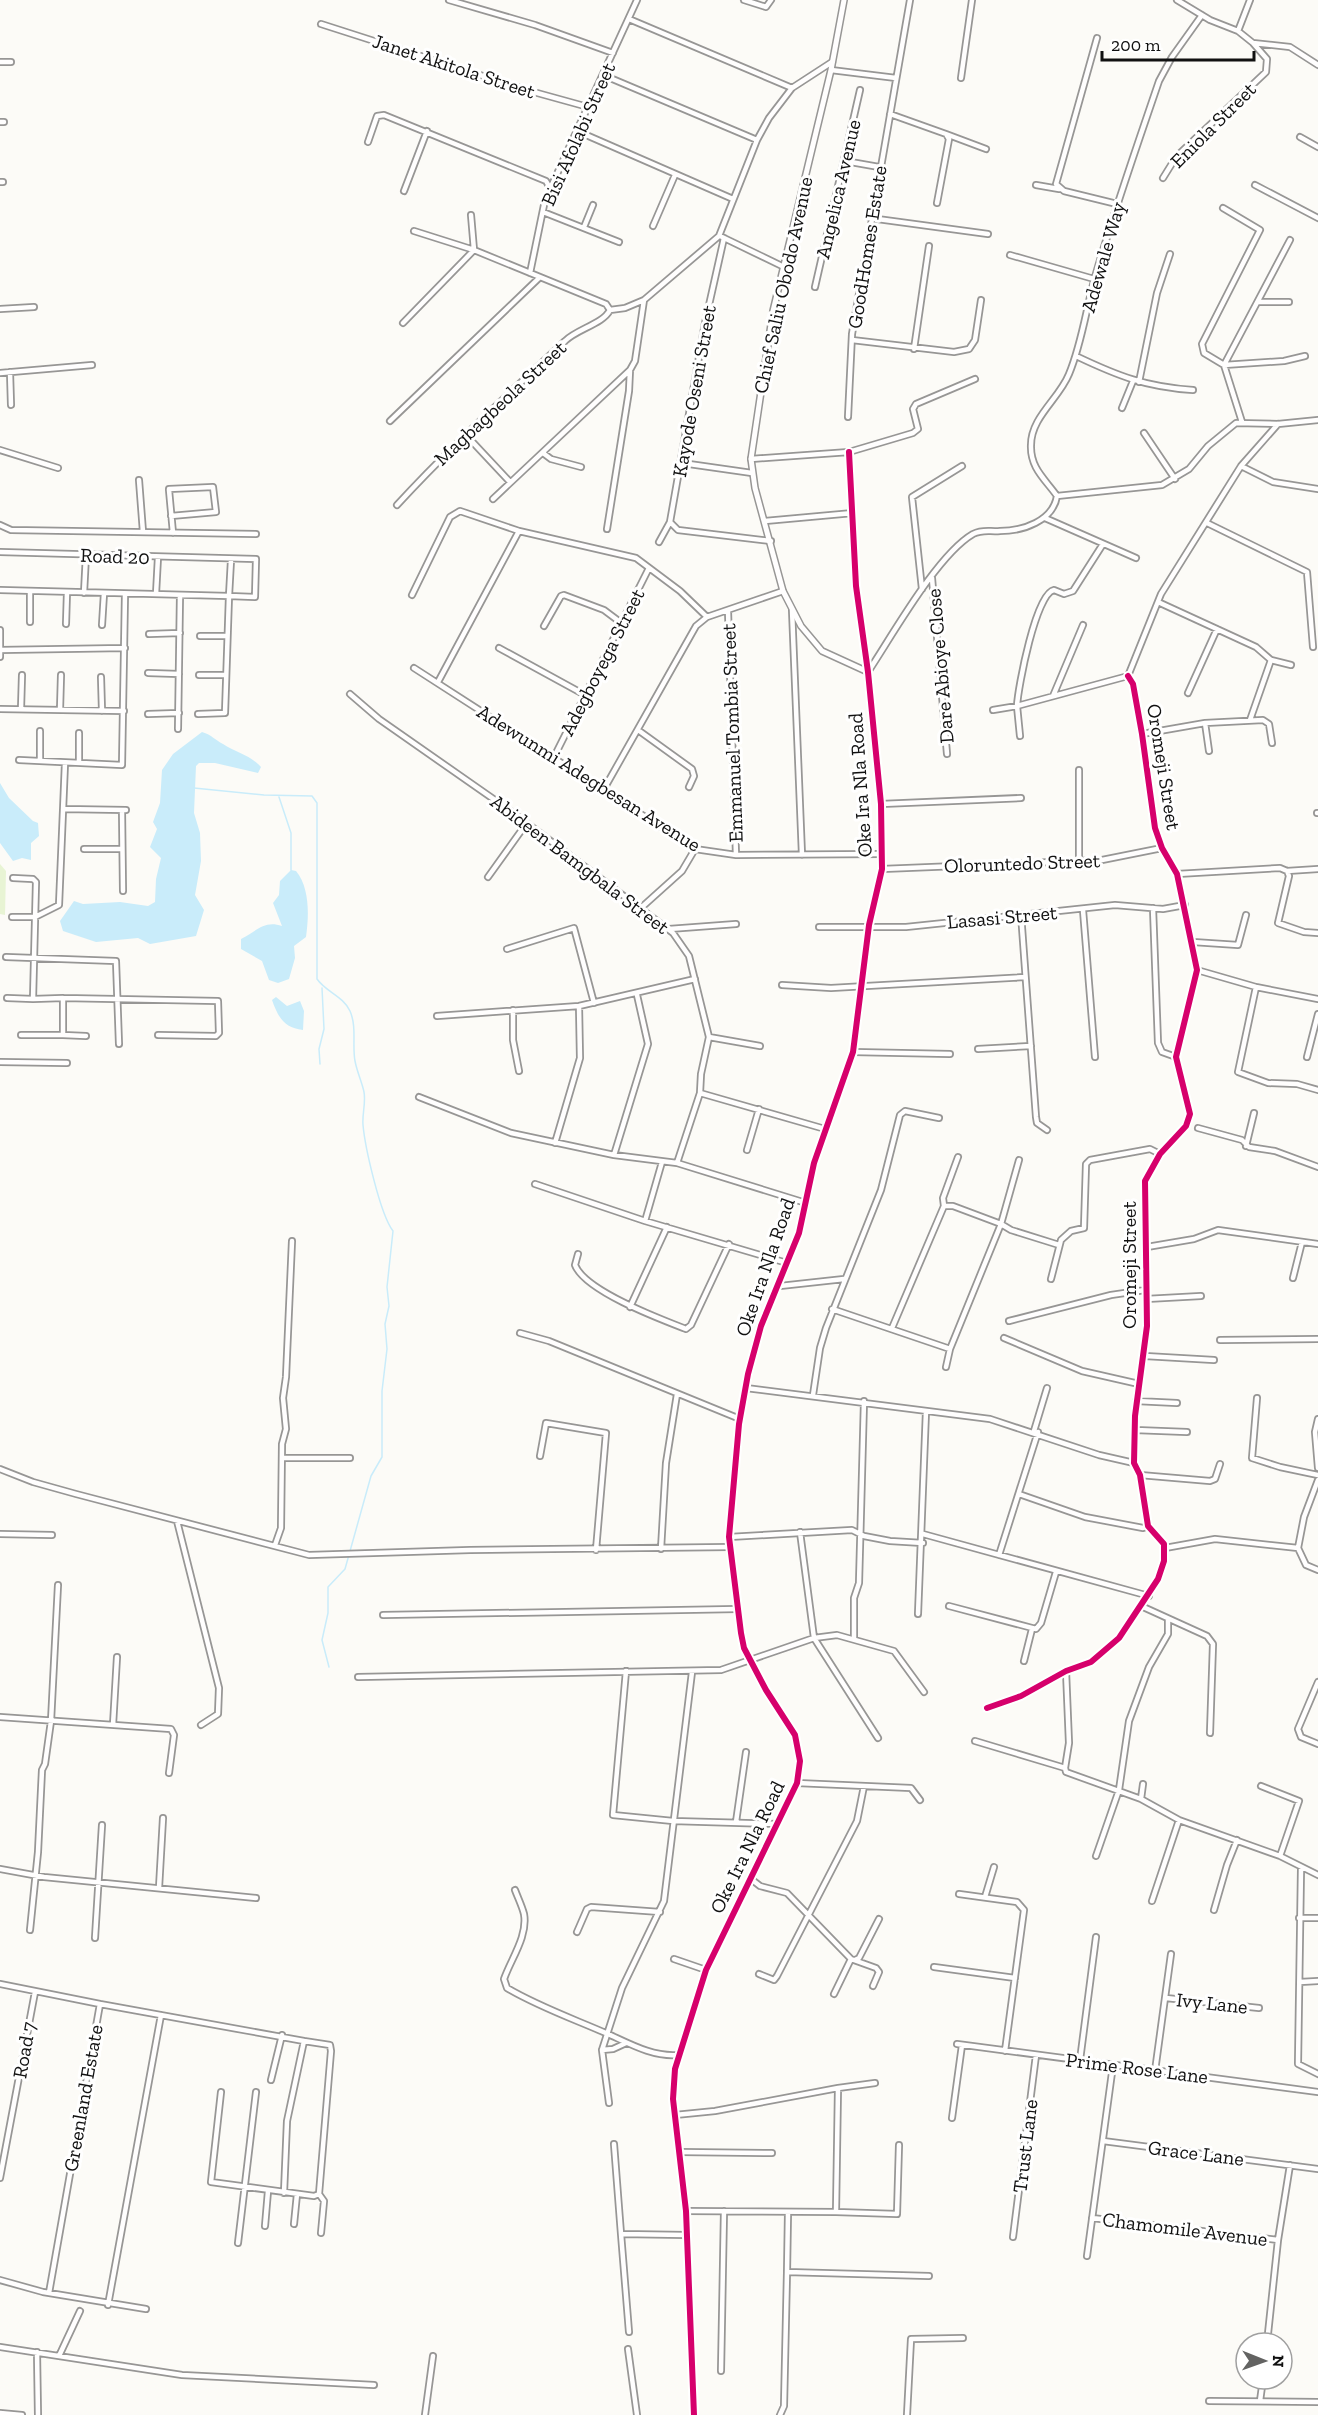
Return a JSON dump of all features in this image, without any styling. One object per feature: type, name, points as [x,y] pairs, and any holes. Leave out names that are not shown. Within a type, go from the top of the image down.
[{"type":"street","points":[[449,0],[535,25],[613,53]]},
{"type":"street","name":"Bisi Afolabi Street","points":[[530,273],[550,188],[638,0]]},
{"type":"street","points":[[744,0],[761,8],[766,7],[771,0]]},
{"type":"street","name":"Chief Saliu Obodo Avenue","points":[[844,0],[831,70],[770,330],[751,459],[752,473],[783,591],[792,608],[811,640],[822,651],[868,672]]},
{"type":"street","name":"GoodHomes Estate","points":[[848,417],[852,340],[870,218],[910,0]]},
{"type":"street","points":[[961,78],[972,0]]},
{"type":"street","points":[[1177,0],[1189,3],[1202,15],[1238,31],[1253,43],[1290,47],[1318,66]]},
{"type":"street","points":[[1238,31],[1250,0]]},
{"type":"street","name":"Adewale Way","points":[[1057,496],[1042,480],[1033,462],[1030,446],[1033,428],[1066,381],[1076,357],[1094,279],[1165,68],[1202,15]]},
{"type":"street","points":[[629,19],[792,88]]},
{"type":"street","name":"Janet Akitola Street","points":[[321,24],[530,91],[588,106]]},
{"type":"street","points":[[1059,189],[1056,184],[1097,38]]},
{"type":"street","name":"Eniola Street","points":[[1163,178],[1176,157],[1266,72],[1267,59],[1253,43]]},
{"type":"street","points":[[0,62],[11,62]]},
{"type":"street","name":"Kayode Oseni Street","points":[[659,542],[670,522],[705,323],[722,237],[733,199],[756,140],[769,118],[792,88],[832,62]]},
{"type":"street","points":[[831,70],[896,78]]},
{"type":"street","points":[[603,75],[756,140]]},
{"type":"street","name":"Angelica Avenue","points":[[815,287],[860,90]]},
{"type":"street","points":[[368,142],[379,114],[427,131],[546,181],[550,188]]},
{"type":"street","points":[[890,114],[986,149]]},
{"type":"street","points":[[404,190],[427,131]]},
{"type":"street","points":[[577,131],[733,199]]},
{"type":"street","points":[[937,202],[949,149],[949,139],[946,134]]},
{"type":"street","points":[[1300,137],[1318,147]]},
{"type":"street","points":[[845,161],[879,167]]},
{"type":"street","points":[[653,226],[675,175]]},
{"type":"street","points":[[1036,185],[1118,204]]},
{"type":"street","points":[[1255,185],[1318,218]]},
{"type":"street","points":[[584,227],[593,206]]},
{"type":"street","points":[[1223,208],[1260,230],[1202,344],[1204,353],[1224,365],[1284,361],[1305,356]]},
{"type":"street","points":[[543,212],[619,242]]},
{"type":"street","points":[[403,323],[474,250],[471,215]]},
{"type":"street","points":[[870,218],[988,234]]},
{"type":"street","points":[[414,231],[474,250],[606,304],[610,310],[625,308],[644,300],[722,237],[783,267]]},
{"type":"street","points":[[1242,422],[1224,365],[1290,240]]},
{"type":"street","points":[[914,349],[930,246]]},
{"type":"street","points":[[1122,408],[1136,382],[1157,293],[1170,254]]},
{"type":"street","points":[[1010,255],[1094,279]]},
{"type":"street","points":[[390,421],[540,278]]},
{"type":"street","points":[[493,499],[630,370],[635,361],[644,300]]},
{"type":"street","points":[[852,340],[914,349],[954,352],[969,349],[975,340],[981,300]]},
{"type":"street","points":[[1258,302],[1289,302]]},
{"type":"street","points":[[0,309],[34,307]]},
{"type":"street","name":"Magbagbeola Street","points":[[397,505],[567,338],[608,315],[610,310]]},
{"type":"street","points":[[1076,357],[1136,382],[1162,388],[1193,390]]},
{"type":"street","points":[[0,373],[92,365]]},
{"type":"street","points":[[607,529],[629,390],[630,370]]},
{"type":"street","points":[[10,372],[11,405]]},
{"type":"street","points":[[751,459],[849,452],[913,432],[918,429],[913,409],[916,404],[975,379]]},
{"type":"street","points":[[868,672],[921,589],[954,551],[972,535],[986,530],[1015,529],[1045,518],[1055,506],[1057,496],[1162,485],[1175,479],[1232,425],[1242,422],[1278,424],[1318,420]]},
{"type":"street","points":[[993,710],[1017,706],[1128,676],[1161,594],[1241,466],[1278,424]]},
{"type":"street","points":[[1144,433],[1175,479]]},
{"type":"street","points":[[466,435],[510,482]]},
{"type":"street","points":[[0,450],[58,468]]},
{"type":"street","points":[[849,452],[856,586],[868,672]]},
{"type":"street","points":[[543,453],[551,459],[581,467]]},
{"type":"street","points":[[682,463],[752,473]]},
{"type":"street","points":[[921,589],[912,497],[962,466]]},
{"type":"street","points":[[1241,466],[1273,482],[1318,489]]},
{"type":"street","points":[[139,480],[143,532]]},
{"type":"street","points":[[171,516],[216,512],[213,487],[170,489],[171,516],[173,533]]},
{"type":"street","name":"Emmanuel Tombia Street","points":[[412,595],[453,513],[460,511],[519,531],[636,558],[680,591],[707,617]]},
{"type":"street","points":[[765,521],[853,513]]},
{"type":"street","points":[[1045,518],[1136,558]]},
{"type":"street","points":[[670,522],[678,530],[771,541]]},
{"type":"street","points":[[1207,523],[1307,572],[1313,647]]},
{"type":"street","points":[[0,525],[11,530],[256,534]]},
{"type":"street","points":[[438,682],[519,531]]},
{"type":"street","points":[[1020,736],[1017,706],[1034,624],[1045,596],[1054,590],[1064,594],[1073,591],[1103,544]]},
{"type":"street","name":"Road 20","points":[[0,552],[256,559],[255,597],[229,596]]},
{"type":"street","points":[[84,593],[86,555]]},
{"type":"street","points":[[156,594],[158,557]]},
{"type":"street","points":[[198,714],[225,714],[231,560]]},
{"type":"street","name":"Adegboyega Street","points":[[554,757],[649,568]]},
{"type":"street","name":"Dare Abioye Close","points":[[932,578],[947,754]]},
{"type":"street","points":[[0,590],[229,596]]},
{"type":"street","points":[[30,591],[30,622]]},
{"type":"street","points":[[604,789],[696,626],[707,617],[783,591]]},
{"type":"street","points":[[66,624],[67,592]]},
{"type":"street","points":[[102,625],[104,593]]},
{"type":"street","points":[[19,760],[122,765],[125,594]]},
{"type":"street","points":[[178,729],[180,595]]},
{"type":"street","points":[[544,627],[561,596],[564,595],[604,610],[620,622]]},
{"type":"street","points":[[1158,602],[1256,647],[1271,660],[1292,665]]},
{"type":"street","points":[[792,608],[802,855]]},
{"type":"street","name":"Emmanuel Tombia Street","points":[[728,611],[735,855]]},
{"type":"street","points":[[1053,696],[1083,625]]},
{"type":"street","points":[[1188,693],[1217,629]]},
{"type":"street","points":[[0,630],[0,657]]},
{"type":"street","points":[[149,634],[180,633]]},
{"type":"street","points":[[200,636],[227,636]]},
{"type":"street","points":[[0,650],[125,648]]},
{"type":"street","points":[[499,648],[585,695]]},
{"type":"street","points":[[1250,720],[1271,660]]},
{"type":"street","name":"Adewunmi Adegbesan Avenue","points":[[414,668],[695,849],[735,855],[882,854]]},
{"type":"street","name":"Oke Ira Nla Road","points":[[694,2415],[686,2235],[687,2211],[675,2115],[674,2083],[678,2055],[706,1970],[797,1783],[800,1761],[795,1735],[766,1690],[744,1648],[729,1537],[740,1419],[754,1347],[799,1233],[814,1163],[852,1052],[869,925],[882,869],[881,804],[868,672]]},
{"type":"street","points":[[148,673],[179,674]]},
{"type":"street","points":[[21,709],[22,675]]},
{"type":"street","points":[[60,710],[61,675]]},
{"type":"street","points":[[199,675],[226,675]]},
{"type":"street","name":"Oromeji Street","points":[[1128,676],[1133,684],[1142,734],[1155,828],[1162,848],[1177,874],[1197,970],[1176,1057],[1190,1114],[1186,1126],[1160,1154],[1145,1181],[1147,1247],[1144,1356],[1136,1401],[1134,1463],[1140,1475],[1148,1526],[1161,1538],[1165,1548]]},
{"type":"street","points":[[101,677],[102,711]]},
{"type":"street","name":"Abideen Bamgbala Street","points":[[350,694],[379,719],[625,898],[642,907],[669,929],[689,956],[709,1036],[701,1074],[700,1093],[677,1163]]},
{"type":"street","points":[[0,709],[124,711]]},
{"type":"street","points":[[148,714],[178,713]]},
{"type":"street","points":[[1142,734],[1205,723],[1263,720],[1269,724],[1272,743]]},
{"type":"street","points":[[1205,723],[1209,751]]},
{"type":"street","points":[[638,730],[692,769],[694,776],[689,787]]},
{"type":"street","points":[[40,731],[40,761]]},
{"type":"street","points":[[79,733],[79,763]]},
{"type":"street","points":[[12,917],[35,917],[59,905],[65,763]]},
{"type":"street","points":[[1079,770],[1079,860]]},
{"type":"street","points":[[881,804],[1021,798]]},
{"type":"street","points":[[63,809],[124,810],[123,891]]},
{"type":"street","points":[[488,877],[526,824]]},
{"type":"street","name":"Oloruntedo Street","points":[[882,869],[1126,857],[1162,848]]},
{"type":"street","points":[[84,849],[122,849]]},
{"type":"street","points":[[642,907],[682,871],[695,849]]},
{"type":"street","points":[[1177,874],[1280,868],[1287,871],[1318,869]]},
{"type":"street","points":[[1287,871],[1289,876],[1278,923],[1304,932],[1318,933]]},
{"type":"street","points":[[14,878],[35,880],[33,999]]},
{"type":"street","name":"Lasasi Street","points":[[819,927],[858,928],[869,925],[906,927],[1115,905],[1153,908],[1185,905]]},
{"type":"street","points":[[1153,908],[1158,1043],[1162,1052],[1176,1057]]},
{"type":"street","points":[[1083,910],[1095,1057]]},
{"type":"street","points":[[1021,914],[1036,1118],[1037,1123],[1047,1130]]},
{"type":"street","points":[[1193,942],[1238,945],[1246,915]]},
{"type":"street","points":[[669,929],[736,924]]},
{"type":"street","points":[[507,949],[574,928],[594,1003]]},
{"type":"street","points":[[6,957],[114,960],[117,963],[119,1044]]},
{"type":"street","points":[[1197,970],[1256,987],[1318,999]]},
{"type":"street","points":[[782,985],[831,988],[1025,977]]},
{"type":"street","points":[[437,1016],[579,1006],[637,995],[695,979]]},
{"type":"street","points":[[1256,987],[1238,1072],[1268,1083],[1297,1084],[1318,1090]]},
{"type":"street","points":[[614,1155],[648,1044],[637,995]]},
{"type":"street","points":[[7,998],[118,997],[218,1001],[219,1033],[216,1036],[158,1035]]},
{"type":"street","points":[[63,998],[63,1035]]},
{"type":"street","points":[[555,1143],[580,1058],[579,1006]]},
{"type":"street","points":[[513,1010],[513,1040],[519,1071]]},
{"type":"street","points":[[1307,1057],[1318,1014]]},
{"type":"street","points":[[21,1035],[87,1036]]},
{"type":"street","points":[[709,1036],[760,1046]]},
{"type":"street","points":[[978,1049],[1030,1046]]},
{"type":"street","points":[[852,1052],[950,1054]]},
{"type":"street","points":[[0,1062],[67,1063]]},
{"type":"street","points":[[700,1093],[825,1128]]},
{"type":"street","points":[[419,1097],[511,1133],[614,1155],[677,1163],[806,1203]]},
{"type":"street","points":[[747,1150],[759,1109]]},
{"type":"street","points":[[813,1395],[820,1348],[832,1309],[881,1190],[900,1115],[905,1111],[939,1118]]},
{"type":"street","points":[[1246,1146],[1254,1113]]},
{"type":"street","points":[[1198,1128],[1242,1140],[1246,1146],[1275,1151],[1318,1167]]},
{"type":"street","points":[[1051,1279],[1059,1245],[1067,1233],[1084,1227],[1085,1168],[1090,1160],[1150,1149],[1160,1154]]},
{"type":"street","points":[[892,1328],[944,1206],[943,1198],[958,1157]]},
{"type":"street","points":[[946,1367],[950,1349],[1001,1224],[1019,1160]]},
{"type":"street","points":[[645,1221],[662,1162]]},
{"type":"street","points":[[534,1184],[645,1221],[787,1263]]},
{"type":"street","points":[[944,1206],[953,1206],[1011,1230],[1059,1245]]},
{"type":"street","points":[[630,1307],[668,1227]]},
{"type":"street","points":[[1147,1247],[1194,1239],[1218,1230],[1318,1244]]},
{"type":"street","points":[[275,1545],[282,1528],[284,1458],[282,1444],[286,1429],[283,1398],[292,1241]]},
{"type":"street","points":[[1293,1278],[1302,1242]]},
{"type":"street","points":[[578,1254],[575,1265],[584,1278],[630,1307],[689,1329],[729,1244]]},
{"type":"street","points":[[780,1286],[844,1279]]},
{"type":"street","points":[[1009,1320],[1111,1295],[1145,1290]]},
{"type":"street","points":[[1146,1299],[1201,1296]]},
{"type":"street","points":[[832,1309],[950,1349]]},
{"type":"street","points":[[520,1333],[549,1341],[740,1419]]},
{"type":"street","points":[[1004,1338],[1082,1371],[1139,1384]]},
{"type":"street","points":[[1220,1340],[1318,1339]]},
{"type":"street","points":[[1144,1356],[1214,1360]]},
{"type":"street","points":[[746,1388],[864,1401],[990,1419],[1036,1432],[1099,1455],[1134,1463]]},
{"type":"street","points":[[999,1555],[1019,1494],[1047,1388]]},
{"type":"street","points":[[661,1549],[666,1463],[677,1394]]},
{"type":"street","points":[[1257,1398],[1252,1458],[1318,1475]]},
{"type":"street","points":[[854,1638],[854,1598],[859,1583],[864,1401]]},
{"type":"street","points":[[1136,1401],[1177,1403]]},
{"type":"street","points":[[918,1614],[923,1543],[926,1411]]},
{"type":"street","points":[[1318,1419],[1315,1432],[1318,1468]]},
{"type":"street","points":[[540,1456],[546,1423],[606,1433],[596,1550]]},
{"type":"street","points":[[1135,1430],[1187,1432]]},
{"type":"street","points":[[284,1458],[350,1458]]},
{"type":"street","points":[[1140,1475],[1210,1481],[1215,1479],[1220,1464]]},
{"type":"street","points":[[0,1469],[33,1482],[309,1555],[730,1547]]},
{"type":"street","points":[[1318,1480],[1304,1517],[1298,1548],[1306,1565],[1318,1570]]},
{"type":"street","points":[[1019,1494],[1086,1517],[1143,1528],[1148,1526]]},
{"type":"street","points":[[177,1521],[219,1688],[218,1714],[201,1725]]},
{"type":"street","points":[[800,1532],[814,1638],[878,1738]]},
{"type":"street","points":[[729,1537],[800,1532],[859,1532],[864,1536],[890,1541],[923,1543]]},
{"type":"street","points":[[0,1534],[52,1535]]},
{"type":"street","points":[[923,1534],[1149,1596]]},
{"type":"street","points":[[987,1708],[1021,1696],[1066,1671],[1091,1662],[1112,1644],[1149,1596],[1164,1561],[1165,1548],[1215,1539],[1298,1548]]},
{"type":"street","points":[[949,1606],[1032,1629],[1039,1627],[1056,1572]]},
{"type":"street","points":[[30,1930],[36,1875],[42,1770],[45,1764],[51,1721],[58,1585]]},
{"type":"street","points":[[1142,1606],[1168,1620],[1207,1636],[1213,1644],[1210,1733]]},
{"type":"street","points":[[383,1615],[738,1609]]},
{"type":"street","points":[[1096,1857],[1119,1790],[1129,1721],[1149,1667],[1168,1634],[1168,1620]]},
{"type":"street","points":[[1024,1662],[1032,1629]]},
{"type":"street","points":[[358,1677],[626,1671],[692,1672],[736,1667],[751,1658],[814,1638],[837,1635],[894,1651],[924,1692]]},
{"type":"street","points":[[113,1725],[117,1657]]},
{"type":"street","points":[[626,1671],[613,1815],[673,1821],[777,1824]]},
{"type":"street","points":[[1066,1671],[1069,1743],[1066,1772],[1119,1790],[1179,1820],[1280,1856],[1300,1869],[1318,1875]]},
{"type":"street","points":[[609,2103],[602,2050],[622,1988],[664,1901],[692,1672]]},
{"type":"street","points":[[1318,1682],[1298,1729],[1301,1737],[1318,1744]]},
{"type":"street","points":[[0,1717],[173,1731],[169,1773]]},
{"type":"street","points":[[975,1741],[1065,1768]]},
{"type":"street","points":[[736,1822],[746,1752]]},
{"type":"street","points":[[797,1783],[911,1788],[920,1800]]},
{"type":"street","points":[[1141,1799],[1143,1784]]},
{"type":"street","points":[[759,1974],[774,1980],[857,1821],[864,1786]]},
{"type":"street","points":[[1261,1786],[1299,1801],[1280,1856]]},
{"type":"street","points":[[159,1888],[163,1818]]},
{"type":"street","points":[[1152,1901],[1179,1820]]},
{"type":"street","points":[[95,1938],[102,1825]]},
{"type":"street","points":[[1214,1910],[1237,1840]]},
{"type":"street","points":[[985,1896],[994,1867]]},
{"type":"street","points":[[0,1869],[36,1875],[256,1898]]},
{"type":"street","points":[[1300,1869],[1298,2064],[1318,2074]]},
{"type":"street","points":[[751,1879],[760,1886],[787,1893],[807,1916],[853,1959],[878,1970],[873,1986]]},
{"type":"street","points":[[515,1890],[524,1915],[517,1952],[504,1979],[507,1988],[626,2043],[659,2055],[678,2055]]},
{"type":"street","points":[[959,1894],[1017,1902],[1024,1910],[1005,2051]]},
{"type":"street","points":[[577,1932],[587,1909],[591,1907],[660,1912]]},
{"type":"street","points":[[1299,1918],[1318,1918]]},
{"type":"street","points":[[853,1959],[859,1958],[879,1919]]},
{"type":"street","points":[[1080,2060],[1096,1937]]},
{"type":"street","points":[[1155,2070],[1171,1954]]},
{"type":"street","points":[[674,1959],[706,1970]]},
{"type":"street","points":[[834,1994],[853,1959]]},
{"type":"street","points":[[934,1967],[1015,1978]]},
{"type":"street","points":[[1300,1982],[1318,1981]]},
{"type":"street","name":"Greenland Estate","points":[[0,1984],[100,2004],[49,2293]]},
{"type":"street","name":"Road 7","points":[[0,2178],[34,1992]]},
{"type":"street","name":"Ivy Lane","points":[[1166,1998],[1259,2008]]},
{"type":"street","points":[[100,2004],[282,2035],[304,2041],[326,2042],[330,2045],[319,2194],[324,2201],[321,2234]]},
{"type":"street","points":[[108,2305],[161,2014]]},
{"type":"street","points":[[271,2080],[282,2035]]},
{"type":"street","points":[[284,2193],[287,2121],[304,2041]]},
{"type":"street","points":[[602,2050],[614,2049],[626,2043]]},
{"type":"street","name":"Prime Rose Lane","points":[[952,2118],[959,2044],[1318,2092]]},
{"type":"street","name":"Trust Lane","points":[[1013,2236],[1036,2055]]},
{"type":"street","points":[[1087,2256],[1113,2064]]},
{"type":"street","points":[[675,2115],[715,2111],[875,2083]]},
{"type":"street","points":[[836,2212],[838,2088]]},
{"type":"street","points":[[221,2091],[211,2182],[246,2189],[319,2194]]},
{"type":"street","points":[[238,2243],[256,2092]]},
{"type":"street","name":"Grace Lane","points":[[1102,2141],[1318,2169]]},
{"type":"street","points":[[614,2144],[629,2332]]},
{"type":"street","points":[[687,2211],[897,2214],[899,2145]]},
{"type":"street","points":[[680,2152],[772,2153]]},
{"type":"street","points":[[1268,2331],[1278,2240],[1290,2164]]},
{"type":"street","points":[[265,2226],[268,2191]]},
{"type":"street","points":[[294,2224],[297,2194]]},
{"type":"street","points":[[721,2371],[724,2211]]},
{"type":"street","points":[[780,2415],[784,2406],[788,2213]]},
{"type":"street","name":"Chamomile Avenue","points":[[1092,2218],[1278,2240]]},
{"type":"street","points":[[621,2234],[686,2235]]},
{"type":"street","points":[[788,2272],[929,2276]]},
{"type":"street","points":[[0,2280],[108,2305],[146,2309]]},
{"type":"street","points":[[59,2356],[80,2312]]},
{"type":"street","points":[[907,2415],[911,2339],[918,2337],[963,2338]]},
{"type":"street","points":[[0,2348],[172,2374],[374,2385]]},
{"type":"street","points":[[628,2349],[637,2415]]},
{"type":"street","points":[[37,2352],[38,2415]]},
{"type":"street","points":[[425,2415],[433,2356]]},
{"type":"street","points":[[1260,2401],[1261,2391]]},
{"type":"street","points":[[1209,2401],[1318,2402]]},
{"type":"street","points":[[0,2413],[22,2415]]},
{"type":"green space","points":[[0,864],[6,871],[5,915],[0,914]]},
{"type":"water","points":[[202,732],[248,757],[261,767],[258,773],[215,763],[199,763],[196,766],[194,813],[200,833],[201,861],[195,895],[204,910],[196,936],[150,944],[138,938],[96,942],[63,931],[60,921],[74,901],[83,904],[120,902],[148,906],[155,902],[156,879],[161,858],[150,847],[157,829],[153,822],[160,803],[162,770],[173,754]]},
{"type":"water","points":[[0,783],[9,798],[38,823],[39,836],[31,843],[31,860],[22,858],[13,861],[0,843]]},
{"type":"water","points":[[291,870],[296,871],[304,886],[308,911],[307,929],[306,937],[294,946],[295,958],[289,979],[278,983],[269,980],[262,961],[241,949],[241,939],[265,925],[282,926],[273,903],[279,895],[280,881]]},
{"type":"water","points":[[276,997],[287,1006],[300,1001],[304,1011],[303,1030],[291,1027],[283,1021],[272,1000]]},
{"type":"waterway","points":[[194,788],[264,795],[312,796],[317,803],[317,979],[347,1006],[352,1017],[355,1061],[364,1096],[363,1125],[367,1148],[378,1196],[393,1231],[387,1287],[389,1306],[385,1324],[387,1349],[382,1391],[382,1457],[371,1476],[345,1569],[328,1587],[328,1613],[322,1640],[329,1667]]},
{"type":"waterway","points":[[279,797],[291,833],[291,870]]},
{"type":"waterway","points":[[320,1064],[319,1049],[324,1029],[322,988]]},
{"type":"cycle path","points":[[694,2415],[686,2211],[673,2099],[675,2069],[706,1970],[797,1783],[800,1761],[795,1735],[766,1690],[744,1648],[741,1633],[729,1537],[739,1424],[748,1374],[761,1326],[799,1233],[814,1163],[853,1052],[869,925],[882,869],[881,804],[868,672],[856,586],[849,452]]},
{"type":"cycle path","points":[[987,1708],[1021,1696],[1066,1671],[1091,1662],[1119,1638],[1158,1579],[1164,1561],[1164,1544],[1148,1526],[1140,1475],[1134,1463],[1135,1416],[1147,1326],[1145,1181],[1160,1154],[1186,1126],[1190,1114],[1176,1057],[1197,970],[1177,874],[1162,848],[1155,828],[1142,734],[1133,684],[1128,676]]}]
